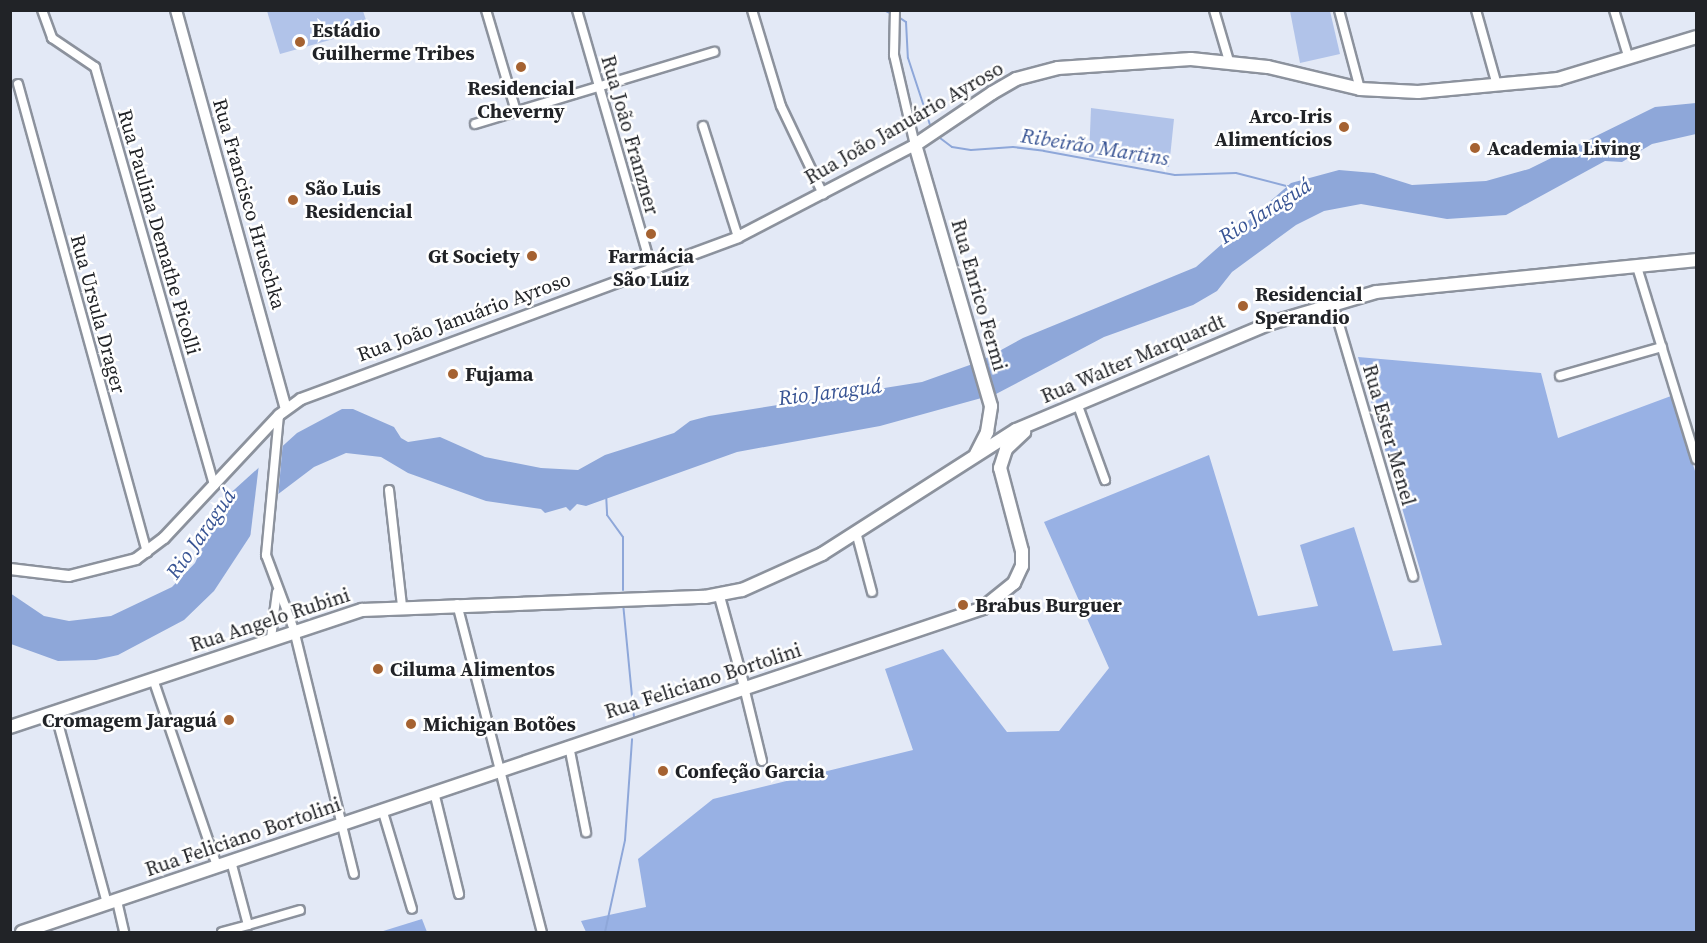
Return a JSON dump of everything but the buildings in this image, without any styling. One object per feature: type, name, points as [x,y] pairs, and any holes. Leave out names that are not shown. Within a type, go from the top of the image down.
[{"type":"main road","name":"Rua Francisco Hruschka","points":[[176,10],[283,411]]},
{"type":"main road","name":"Rua João Januário Ayroso","points":[[10,570],[57,576],[84,574],[122,565],[147,553],[283,411],[317,392],[738,237],[824,194],[915,144],[992,93],[1036,72],[1181,59],[1229,61],[1360,89],[1418,92],[1558,79],[1696,38]]},
{"type":"main road","name":"Rua Enrico Fermi","points":[[915,144],[990,404],[989,424],[976,455]]},
{"type":"main road","name":"Rua Walter Marquardt","points":[[623,599],[719,596],[792,570],[976,455],[1036,421],[1245,332],[1333,304],[1408,287],[1696,260]]},
{"type":"main road","points":[[976,455],[991,458],[1000,468],[1010,444],[1036,421]]},
{"type":"main road","name":"Rua Feliciano Bortolini","points":[[22,933],[382,809],[983,608],[1002,596],[1022,566],[1022,551],[1000,468]]},
{"type":"main road","name":"Rua Angelo Rubini","points":[[10,727],[294,630],[362,610],[402,606],[623,599]]},
{"type":"street","name":"Rua Paulina Demathe Picolli","points":[[42,10],[52,38],[95,66],[213,485]]},
{"type":"street","points":[[486,10],[516,111]]},
{"type":"street","name":"Rua João Franzner","points":[[577,10],[652,269]]},
{"type":"street","points":[[752,10],[782,106],[824,194]]},
{"type":"street","points":[[895,10],[894,55],[915,144]]},
{"type":"street","points":[[1214,10],[1229,61]]},
{"type":"street","points":[[1339,10],[1360,89]]},
{"type":"street","points":[[1476,10],[1497,85]]},
{"type":"street","points":[[1614,10],[1629,59]]},
{"type":"street","points":[[475,124],[714,52]]},
{"type":"street","name":"Rua Ursula Drager","points":[[18,84],[147,553]]},
{"type":"street","points":[[704,126],[738,237]]},
{"type":"street","points":[[1637,267],[1696,459]]},
{"type":"street","name":"Rua Ester Menel","points":[[1333,304],[1413,576]]},
{"type":"street","points":[[1560,376],[1662,348]]},
{"type":"street","points":[[1077,403],[1105,480]]},
{"type":"street","points":[[283,411],[276,435],[266,546],[267,565],[294,630],[354,874]]},
{"type":"street","points":[[389,490],[402,606]]},
{"type":"street","points":[[856,532],[872,592]]},
{"type":"street","points":[[271,638],[277,590]]},
{"type":"street","points":[[719,596],[762,761]]},
{"type":"street","points":[[457,604],[542,933]]},
{"type":"street","points":[[153,679],[217,866]]},
{"type":"street","points":[[55,712],[112,902],[124,933]]},
{"type":"street","points":[[569,746],[586,832]]},
{"type":"street","points":[[434,792],[459,894]]},
{"type":"street","points":[[382,809],[412,909]]},
{"type":"street","points":[[231,861],[248,925]]},
{"type":"street","points":[[222,933],[300,910]]},
{"type":"shaded area","name":"Estádio Guilherme Tribes","points":[[267,11],[363,11],[369,29],[280,54]]},
{"type":"shaded area","points":[[1290,11],[1330,11],[1340,54],[1300,63]]},
{"type":"shaded area","points":[[1091,108],[1174,119],[1169,167],[1089,157]]},
{"type":"shaded area","points":[[1358,357],[1541,373],[1558,438],[1671,396],[1696,474],[1696,932],[586,932],[581,921],[646,907],[638,859],[713,799],[913,750],[885,669],[943,649],[1007,732],[1059,731],[1109,668],[1044,522],[1209,455],[1258,616],[1318,606],[1300,545],[1354,527],[1393,651],[1442,645]]},
{"type":"shaded area","points":[[422,919],[427,932],[380,932]]},
{"type":"water","name":"Rio Jaraguá","points":[[1696,103],[1696,134],[1652,144],[1622,162],[1605,161],[1506,215],[1447,219],[1361,204],[1324,211],[1296,225],[1232,272],[1217,291],[1193,305],[1104,337],[996,394],[880,426],[737,452],[586,506],[577,504],[570,511],[566,507],[545,513],[541,509],[486,501],[408,473],[381,457],[346,453],[314,467],[277,495],[214,591],[184,620],[118,655],[96,660],[58,661],[11,644],[10,593],[44,616],[69,621],[111,616],[172,587],[195,563],[224,499],[297,433],[342,409],[353,409],[394,427],[401,438],[408,442],[440,437],[485,457],[541,468],[578,470],[605,455],[674,433],[690,421],[922,382],[981,361],[1023,338],[1196,267],[1291,183],[1339,170],[1374,173],[1412,185],[1486,181],[1529,169],[1655,107]]},
{"type":"pier","points":[[283,441],[278,498],[250,539],[259,464]]},
{"type":"waterway","name":"Ribeirão Martins","points":[[884,10],[892,14]]},
{"type":"waterway","name":"Ribeirão Martins","points":[[897,16],[906,22],[908,58],[931,128]]},
{"type":"waterway","name":"Ribeirão Martins","points":[[936,135],[952,147],[971,150],[1013,147],[1175,175],[1236,173],[1290,187]]},
{"type":"waterway","points":[[606,493],[607,515],[623,537],[623,590]]},
{"type":"waterway","points":[[623,603],[634,717]]},
{"type":"waterway","points":[[605,932],[625,840],[632,739]]},
{"type":"place","name":"Estádio Guilherme Tribes","points":[[300,42]]},
{"type":"place","name":"Residencial Cheverny","points":[[521,67]]},
{"type":"place","name":"Arco-Iris Alimentícios","points":[[1344,127]]},
{"type":"place","name":"Academia Living","points":[[1475,148]]},
{"type":"place","name":"São Luis Residencial","points":[[293,200]]},
{"type":"place","name":"Farmácia São Luiz","points":[[651,234]]},
{"type":"place","name":"Gt Society","points":[[532,256]]},
{"type":"place","name":"Residencial Sperandio","points":[[1243,306]]},
{"type":"place","name":"Fujama","points":[[453,374]]},
{"type":"place","name":"Brabus Burguer","points":[[963,605]]},
{"type":"place","name":"Ciluma Alimentos","points":[[378,669]]},
{"type":"place","name":"Cromagem Jaraguá","points":[[229,720]]},
{"type":"place","name":"Michigan Botões","points":[[411,724]]},
{"type":"place","name":"Confeção Garcia","points":[[663,771]]}]
